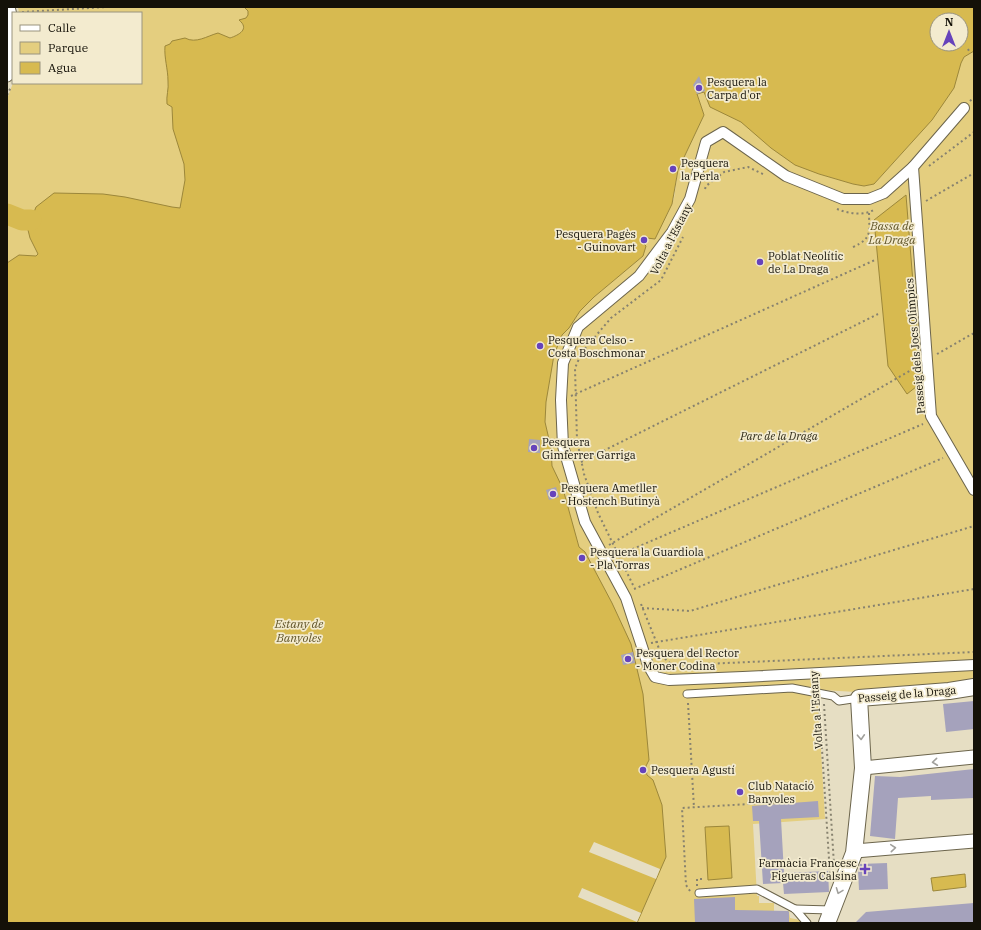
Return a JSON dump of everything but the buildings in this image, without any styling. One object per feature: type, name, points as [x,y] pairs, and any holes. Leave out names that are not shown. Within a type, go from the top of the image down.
[{"type":"street","points":[[7,75],[12,47]]},
{"type":"street","points":[[964,108],[913,166],[884,193],[869,199],[843,199],[786,176],[723,132],[706,142],[690,199],[672,232],[639,276],[578,328],[563,363],[561,400],[563,446],[585,522],[624,593],[630,607],[648,665],[655,676],[669,680],[974,665]]},
{"type":"street","points":[[913,166],[914,177]]},
{"type":"street","name":"Passeig dels Jocs Olímpics","points":[[914,177],[924,362],[931,416],[974,490]]},
{"type":"street","name":"Passeig de la Draga","points":[[859,698],[949,691],[974,687]]},
{"type":"street","points":[[829,917],[850,866],[854,851],[863,768],[859,698]]},
{"type":"street","points":[[863,768],[974,758]]},
{"type":"street","points":[[854,851],[974,841]]},
{"type":"lane","points":[[687,694],[792,688],[821,693]]},
{"type":"lane","name":"Passeig de la Draga","points":[[821,693],[833,696],[839,701],[859,698]]},
{"type":"lane","points":[[695,893],[757,889],[795,909],[829,917]]},
{"type":"lane","points":[[795,909],[807,923]]},
{"type":"path","points":[[13,10],[107,7]]},
{"type":"path","points":[[914,177],[974,132]]},
{"type":"path","name":"Volta a l'Estany","points":[[703,193],[706,186],[724,172],[748,166],[767,176]]},
{"type":"path","points":[[916,207],[974,173]]},
{"type":"path","points":[[852,247],[864,242],[868,237],[869,199]]},
{"type":"path","points":[[833,208],[854,214],[869,212],[878,207]]},
{"type":"path","name":"Volta a l'Estany","points":[[637,595],[598,513],[584,474],[577,440],[575,368],[582,352],[611,318],[661,280],[684,235]]},
{"type":"path","points":[[561,400],[875,260]]},
{"type":"path","points":[[569,468],[878,314]]},
{"type":"path","points":[[600,550],[894,381],[974,332]]},
{"type":"path","points":[[606,560],[933,419]]},
{"type":"path","points":[[624,593],[953,454]]},
{"type":"path","points":[[630,607],[690,611],[974,526]]},
{"type":"path","points":[[642,645],[974,589]]},
{"type":"path","name":"Volta a l'Estany","points":[[639,602],[662,656],[672,664],[682,665],[821,658],[822,673]]},
{"type":"path","points":[[821,658],[974,652]]},
{"type":"path","name":"Volta a l'Estany","points":[[821,693],[834,871]]},
{"type":"path","name":"Volta a l'Estany","points":[[821,693],[830,877]]},
{"type":"path","points":[[687,694],[694,808]]},
{"type":"path","points":[[695,893],[686,885],[682,808],[783,802],[783,797]]},
{"type":"green space","points":[[18,7],[247,7],[251,10],[186,207],[51,260],[7,274],[7,99],[13,84],[142,84],[142,12],[19,12]]},
{"type":"green space","name":"Parc de la Draga","points":[[974,51],[974,680],[856,692],[822,690],[818,698],[825,819],[753,824],[757,896],[759,896],[759,903],[774,903],[774,911],[789,911],[790,918],[800,920],[800,923],[637,923],[666,857],[646,766],[582,555],[540,441],[536,356],[556,350],[562,335],[569,328],[580,311],[594,297],[643,256],[644,244],[661,225],[668,213],[674,198],[678,170],[704,115],[697,94],[704,91],[734,106],[819,174],[864,186],[874,184],[913,141],[964,57]]},
{"type":"water","name":"Estany de Banyoles","points":[[244,7],[974,7],[974,51],[964,57],[954,88],[932,120],[874,184],[864,186],[853,184],[795,165],[771,148],[741,122],[710,107],[704,92],[697,94],[704,115],[678,170],[672,204],[655,239],[647,238],[644,244],[646,246],[643,256],[594,297],[580,311],[569,328],[562,335],[554,355],[546,402],[545,422],[551,448],[552,466],[563,489],[579,547],[585,552],[612,603],[631,644],[643,694],[649,760],[646,766],[647,775],[653,780],[662,805],[666,857],[637,923],[7,923],[7,263],[19,255],[36,256],[38,254],[30,238],[28,230],[36,207],[54,193],[103,194],[180,208],[185,180],[184,164],[173,129],[172,107],[167,104],[168,84],[165,46],[170,44],[172,41],[185,38],[189,40],[197,40],[218,33],[230,38],[233,37],[240,33],[243,29],[244,26],[239,20],[246,18],[248,11]]},
{"type":"water","name":"Bassa de La Draga","points":[[906,195],[921,383],[907,394],[888,366],[874,220]]},
{"type":"water","points":[[729,826],[732,878],[708,880],[705,827]]},
{"type":"water","points":[[965,874],[966,887],[933,891],[931,878]]},
{"type":"pier","points":[[594,842],[660,869],[656,879],[589,852]]},
{"type":"pier","points":[[582,888],[641,913],[637,922],[578,897]]},
{"type":"waterway","points":[[7,214],[22,220],[31,220]]},
{"type":"place","name":"Pesquera la Carpa d'or","points":[[699,88]]},
{"type":"place","name":"Pesquera la Perla","points":[[673,169]]},
{"type":"place","name":"Pesquera Pagès - Guinovart","points":[[644,240]]},
{"type":"place","name":"Poblat Neolític de La Draga","points":[[760,262]]},
{"type":"place","name":"Pesquera Celso - Costa Boschmonar","points":[[540,346]]},
{"type":"place","name":"Pesquera Gimferrer Garriga","points":[[534,448]]},
{"type":"place","name":"Pesquera Ametller - Hostench Butinyà","points":[[553,494]]},
{"type":"place","name":"Pesquera la Guardiola - Pla Torras","points":[[582,558]]},
{"type":"place","name":"Pesquera del Rector - Moner Codina","points":[[628,659]]},
{"type":"place","name":"Pesquera Agustí","points":[[643,770]]},
{"type":"place","name":"Club Natació Banyoles","points":[[740,792]]},
{"type":"place","name":"Farmàcia Francesc Figueras Calsina","points":[[865,869]]}]
